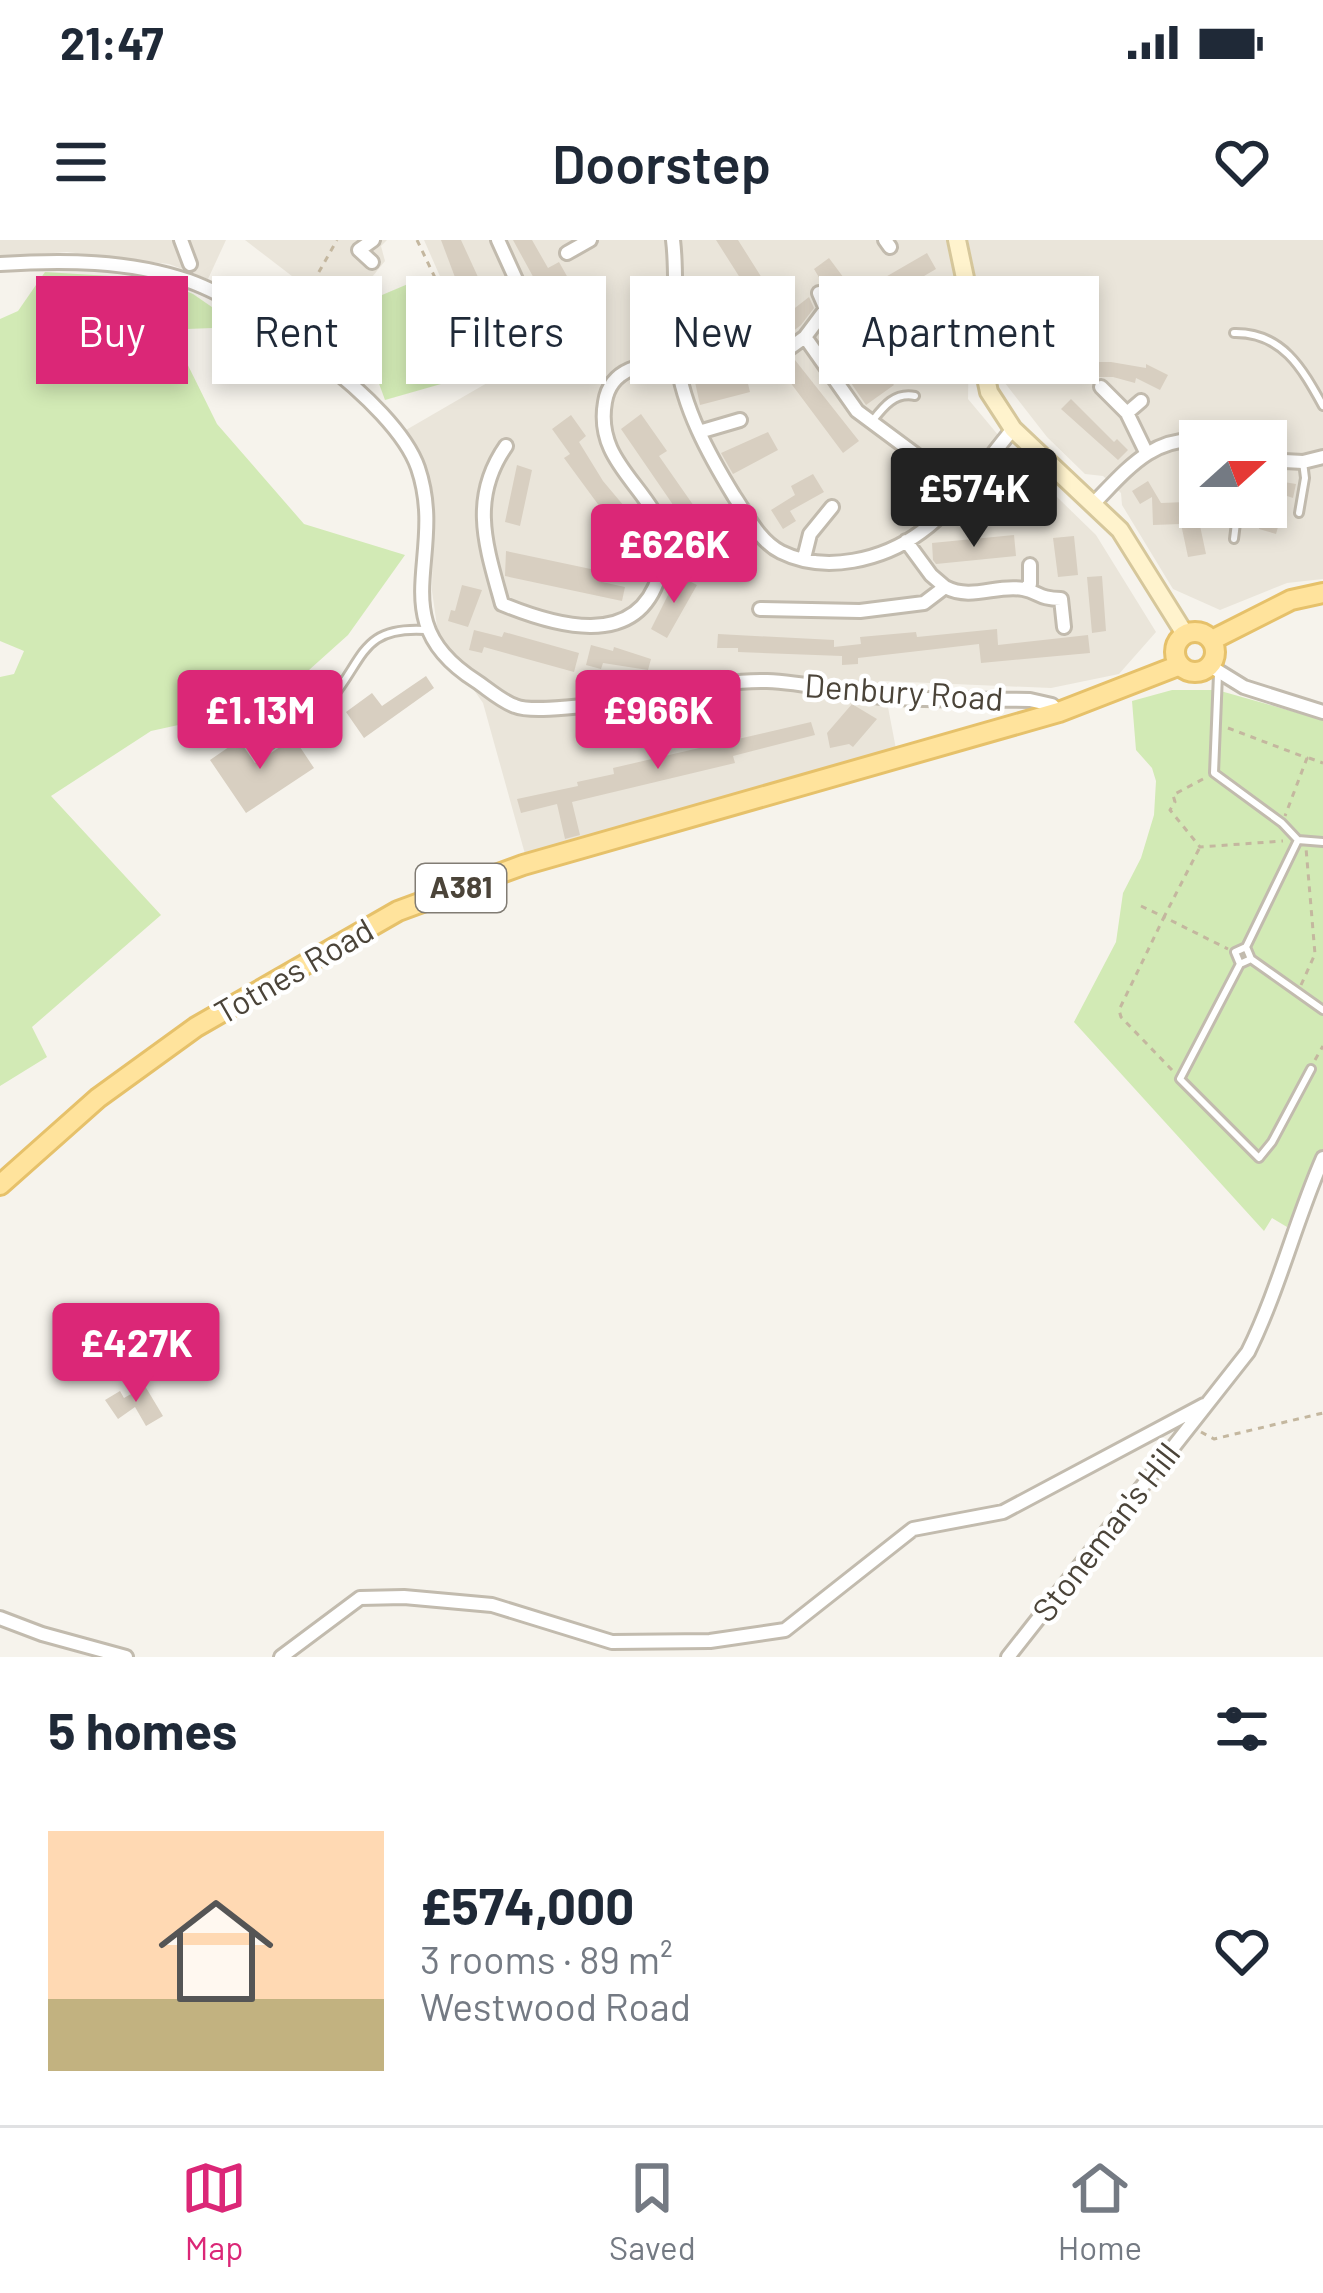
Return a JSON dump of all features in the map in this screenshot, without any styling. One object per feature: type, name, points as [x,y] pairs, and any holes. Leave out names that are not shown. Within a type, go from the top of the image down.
[{"type":"main road","points":[[1212,640],[1291,600],[1323,593]]},
{"type":"main road","points":[[1180,665],[1175,650],[1185,634],[1198,632],[1212,640],[1214,670]]},
{"type":"main road","name":"Totnes Road","points":[[0,1185],[98,1098],[196,1027],[398,911],[524,865],[1059,712],[1180,665]]},
{"type":"main road","name":"A381","points":[[1180,665],[1193,672],[1214,670]]},
{"type":"street","points":[[181,240],[190,264]]},
{"type":"street","points":[[341,240],[373,262]]},
{"type":"street","points":[[359,250],[373,240]]},
{"type":"street","points":[[498,240],[514,276]]},
{"type":"street","points":[[567,253],[590,240]]},
{"type":"street","points":[[673,240],[674,276]]},
{"type":"street","points":[[957,240],[989,392],[1013,429],[1120,530],[1185,634]]},
{"type":"street","points":[[0,264],[70,260],[190,281],[244,309],[337,372],[408,446],[418,468],[427,544],[422,603],[426,630]]},
{"type":"street","points":[[795,344],[819,318]]},
{"type":"street","points":[[805,337],[856,411],[962,489]]},
{"type":"street","points":[[506,446],[482,498],[490,560],[502,604],[551,624],[598,626],[624,621],[656,587],[668,547],[659,522],[607,447],[602,420],[606,393],[630,369]]},
{"type":"street","points":[[684,384],[699,432],[755,530],[779,551],[804,558],[856,561],[906,541],[942,513],[1013,429]]},
{"type":"street","points":[[1101,387],[1127,413],[1146,452]]},
{"type":"street","points":[[1127,413],[1141,400]]},
{"type":"street","points":[[699,432],[740,420]]},
{"type":"street","points":[[1093,504],[1146,452],[1179,441]]},
{"type":"street","points":[[1287,461],[1323,457]]},
{"type":"street","points":[[804,558],[810,534],[832,507]]},
{"type":"street","points":[[906,541],[931,575],[957,593],[1025,589],[1040,598],[1061,599],[1064,627]]},
{"type":"street","points":[[1025,589],[1030,584],[1030,565]]},
{"type":"street","points":[[760,609],[860,611],[924,604],[945,586]]},
{"type":"street","points":[[776,590],[776,610]]},
{"type":"street","name":"Denbury Road","points":[[426,630],[449,664],[517,707],[614,705],[723,684],[766,681],[884,697],[1030,700],[1052,705],[1059,712]]},
{"type":"street","points":[[1214,670],[1280,700],[1323,712]]},
{"type":"street","name":"Stoneman's Hill","points":[[1007,1657],[1248,1352],[1274,1298],[1298,1216],[1323,1158]]},
{"type":"street","points":[[281,1657],[360,1598],[492,1605],[612,1642],[710,1641],[785,1630],[913,1529],[1003,1512],[1204,1405]]},
{"type":"street","points":[[0,1618],[126,1657]]},
{"type":"lane","points":[[1234,333],[1259,334],[1289,352],[1323,406]]},
{"type":"lane","points":[[871,423],[892,400],[915,396]]},
{"type":"lane","points":[[1299,513],[1303,462]]},
{"type":"lane","points":[[1234,539],[1235,528]]},
{"type":"lane","points":[[262,749],[331,700],[361,651],[378,636],[426,630]]},
{"type":"lane","points":[[1214,670],[1214,773],[1298,840],[1323,842]]},
{"type":"lane","points":[[1240,964],[1235,952],[1246,947],[1298,840]]},
{"type":"lane","points":[[1246,947],[1251,959],[1323,1010]]},
{"type":"lane","points":[[1251,959],[1240,964],[1180,1079],[1258,1158],[1273,1142],[1311,1069]]},
{"type":"path","points":[[319,276],[341,240]]},
{"type":"path","points":[[417,240],[435,276]]},
{"type":"path","points":[[1216,724],[1323,764]]},
{"type":"path","points":[[1282,823],[1307,758]]},
{"type":"path","points":[[1199,847],[1170,810],[1173,795],[1214,773]]},
{"type":"path","points":[[1199,847],[1298,840],[1306,847],[1316,954],[1298,992]]},
{"type":"path","points":[[1180,1079],[1119,1010],[1199,847]]},
{"type":"path","points":[[1142,906],[1235,952]]},
{"type":"path","points":[[1311,1069],[1323,1046]]},
{"type":"path","points":[[1190,1425],[1214,1439],[1323,1413]]},
{"type":"shaded area","points":[[0,240],[226,240],[208,279],[169,264],[67,252],[0,257]]},
{"type":"shaded area","points":[[245,240],[387,240],[381,246],[385,261],[373,276],[292,276]]},
{"type":"shaded area","points":[[424,240],[946,240],[954,276],[819,276],[819,384],[968,384],[968,399],[1019,460],[1096,535],[1156,632],[1119,674],[1051,688],[883,681],[896,749],[525,854],[483,703],[439,640],[432,591],[433,516],[416,446],[406,430],[485,384],[606,384],[606,276],[440,276]]},
{"type":"shaded area","points":[[968,240],[1323,240],[1323,579],[1287,583],[1220,610],[1173,589],[1122,505],[1121,493],[1103,476],[1085,474],[1047,437],[1006,384],[1099,384],[1099,276],[975,276]]},
{"type":"green space","points":[[45,272],[110,276],[42,276]]},
{"type":"green space","points":[[36,285],[36,384],[188,384],[188,365],[217,424],[304,524],[405,555],[348,635],[270,705],[151,731],[51,796],[161,915],[32,1027],[47,1057],[0,1086],[0,677],[14,674],[24,651],[0,641],[0,319],[18,311]]},
{"type":"green space","points":[[406,285],[406,384],[441,384],[385,400],[379,384],[382,295]]},
{"type":"green space","points":[[188,292],[212,307],[212,328],[188,329]]},
{"type":"green space","points":[[1172,690],[1217,690],[1323,720],[1323,1153],[1287,1227],[1272,1218],[1264,1231],[1074,1022],[1116,942],[1123,893],[1141,858],[1154,815],[1156,781],[1152,768],[1136,750],[1132,701]]},
{"type":"building","points":[[441,240],[461,240],[478,276],[454,276]]},
{"type":"building","points":[[513,240],[532,240],[548,268],[559,262],[567,276],[533,276]]},
{"type":"building","points":[[716,240],[738,240],[761,276],[739,276]]},
{"type":"building","points":[[927,253],[936,269],[924,276],[887,276]]},
{"type":"building","points":[[829,258],[842,276],[819,277],[814,269]]},
{"type":"building","points":[[809,297],[814,308],[795,330],[795,308]]},
{"type":"building","points":[[795,360],[859,441],[843,453],[791,384]]},
{"type":"building","points":[[1099,362],[1146,368],[1146,364],[1168,375],[1160,390],[1136,378],[1135,383],[1099,377]]},
{"type":"building","points":[[695,384],[748,384],[750,392],[700,405]]},
{"type":"building","points":[[852,384],[894,385],[866,405]]},
{"type":"building","points":[[1071,399],[1128,450],[1118,460],[1061,409]]},
{"type":"building","points":[[641,414],[667,451],[659,456],[740,572],[726,582],[621,429]]},
{"type":"building","points":[[571,415],[586,436],[579,442],[603,481],[655,543],[636,556],[564,458],[570,454],[552,429]]},
{"type":"building","points":[[768,432],[778,450],[733,474],[721,453]]},
{"type":"building","points":[[517,465],[532,470],[520,526],[505,522]]},
{"type":"building","points":[[813,474],[824,492],[790,511],[796,521],[783,529],[771,510],[795,495],[791,486]]},
{"type":"building","points":[[1148,481],[1161,503],[1179,502],[1179,524],[1153,525],[1152,497],[1140,504],[1132,491]]},
{"type":"building","points":[[1287,482],[1296,484],[1293,498],[1287,496]]},
{"type":"building","points":[[1182,528],[1200,528],[1206,554],[1188,557]]},
{"type":"building","points":[[1014,535],[1016,556],[936,564],[933,560],[932,543]]},
{"type":"building","points":[[1074,536],[1078,575],[1058,577],[1053,538]]},
{"type":"building","points":[[506,551],[605,572],[602,582],[625,587],[622,601],[505,576]]},
{"type":"building","points":[[678,575],[697,585],[667,638],[651,629]]},
{"type":"building","points":[[1102,576],[1106,631],[1092,633],[1087,577]]},
{"type":"building","points":[[462,585],[482,590],[468,627],[448,621]]},
{"type":"building","points":[[997,629],[998,645],[1088,635],[1090,653],[981,663],[979,644],[858,658],[858,664],[842,665],[842,656],[717,648],[718,634],[834,640],[834,647],[861,644],[860,637]]},
{"type":"building","points":[[474,630],[502,637],[504,632],[579,653],[574,672],[484,647],[482,653],[469,650]]},
{"type":"building","points":[[591,645],[651,659],[648,670],[586,665]]},
{"type":"building","points":[[426,676],[434,688],[364,738],[346,712],[372,693],[382,706]]},
{"type":"building","points":[[852,704],[877,719],[853,747],[830,748],[827,733]]},
{"type":"building","points":[[811,722],[815,735],[733,756],[735,763],[572,802],[580,835],[565,839],[557,804],[521,813],[517,799],[578,786],[577,782],[614,774],[613,768]]},
{"type":"building","points":[[294,738],[314,768],[246,813],[210,760],[239,740],[255,763]]},
{"type":"building","points":[[145,1386],[163,1416],[146,1426],[135,1407],[118,1419],[105,1400],[120,1391],[124,1398]]}]
